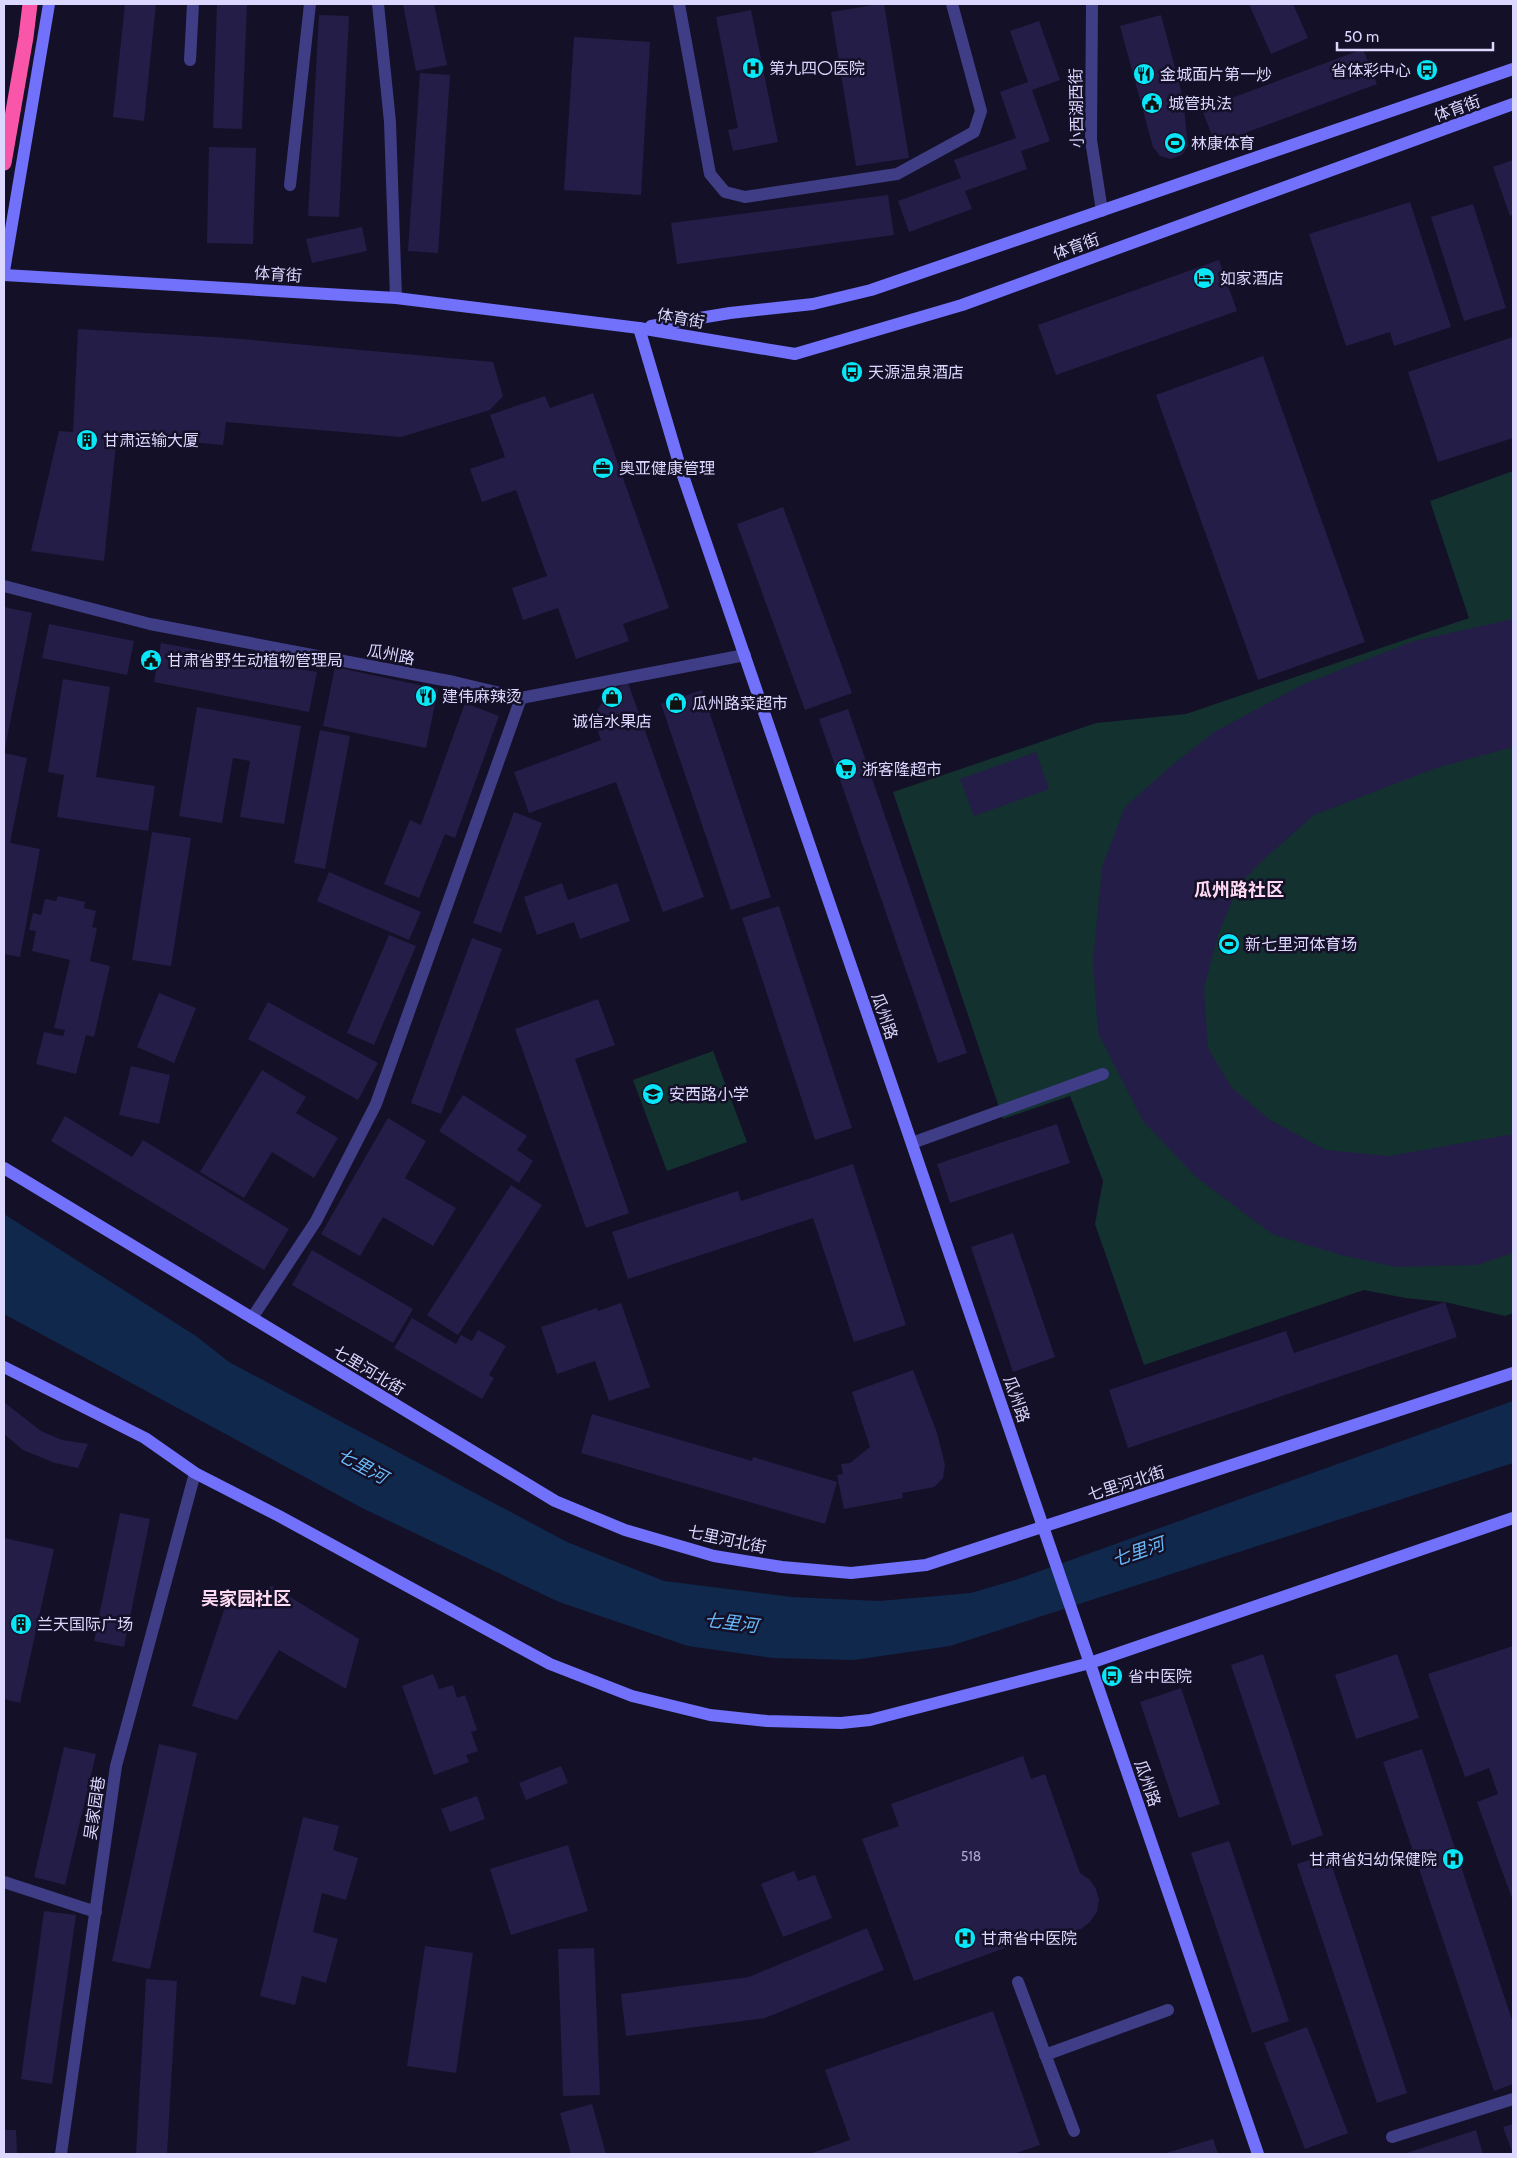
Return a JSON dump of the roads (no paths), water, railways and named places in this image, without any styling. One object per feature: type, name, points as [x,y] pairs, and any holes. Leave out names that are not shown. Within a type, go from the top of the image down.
[{"type":"highway","points":[[4,163],[30,4]]},
{"type":"street","points":[[4,273],[49,4]]},
{"type":"street","points":[[190,60],[193,4]]},
{"type":"street","points":[[290,185],[310,4]]},
{"type":"street","points":[[378,4],[390,122],[396,298]]},
{"type":"street","points":[[679,4],[710,174],[725,192],[745,197],[897,174],[974,132],[981,111],[952,4]]},
{"type":"street","name":"小西湖西街","points":[[1092,4],[1090,140],[1102,211]]},
{"type":"street","name":"体育街","points":[[639,328],[730,313],[813,304],[863,292],[1513,68]]},
{"type":"street","name":"体育街","points":[[4,273],[396,298],[639,328],[795,354],[962,305],[1513,104]]},
{"type":"street","name":"瓜州路","points":[[639,328],[682,470],[744,655],[1044,1528],[1052,1559],[1074,1615],[1258,2154]]},
{"type":"street","name":"瓜州路","points":[[4,586],[150,624],[454,682],[520,698],[744,655]]},
{"type":"street","points":[[252,1318],[316,1221],[376,1104],[520,698]]},
{"type":"street","points":[[912,1143],[1102,1074]]},
{"type":"street","name":"七里河北街","points":[[4,1168],[555,1501],[625,1530],[714,1556],[782,1567],[851,1573],[926,1565],[1044,1528],[1513,1373]]},
{"type":"street","points":[[4,1367],[145,1438],[195,1473],[280,1516],[550,1664],[632,1696],[710,1716],[767,1721],[841,1723],[870,1720],[1090,1663],[1513,1518]]},
{"type":"street","name":"吴家园巷","points":[[61,2154],[116,1766],[195,1473]]},
{"type":"street","points":[[4,1882],[96,1912]]},
{"type":"street","points":[[1018,1982],[1074,2131]]},
{"type":"street","points":[[1045,2055],[1168,2010]]},
{"type":"street","points":[[1392,2137],[1513,2099]]},
{"type":"water","name":"七里河","points":[[4,1214],[196,1336],[229,1362],[567,1542],[664,1581],[792,1597],[879,1601],[971,1593],[1015,1580],[1513,1401],[1513,1463],[950,1646],[854,1660],[773,1658],[688,1646],[559,1602],[362,1508],[4,1314]]},
{"type":"place","name":"第九四〇医院","points":[[753,68]]},
{"type":"place","name":"省体彩中心","points":[[1427,70]]},
{"type":"place","name":"金城面片第一炒","points":[[1144,74]]},
{"type":"place","name":"城管执法","points":[[1152,103]]},
{"type":"place","name":"林康体育","points":[[1175,143]]},
{"type":"place","name":"如家酒店","points":[[1204,278]]},
{"type":"place","name":"天源温泉酒店","points":[[852,372]]},
{"type":"place","name":"甘肃运输大厦","points":[[87,440]]},
{"type":"place","name":"奥亚健康管理","points":[[603,468]]},
{"type":"place","name":"甘肃省野生动植物管理局","points":[[151,660]]},
{"type":"place","name":"建伟麻辣烫","points":[[426,696]]},
{"type":"place","name":"诚信水果店","points":[[612,697]]},
{"type":"place","name":"瓜州路菜超市","points":[[676,703]]},
{"type":"place","name":"浙客隆超市","points":[[846,769]]},
{"type":"place","name":"新七里河体育场","points":[[1229,944]]},
{"type":"place","name":"安西路小学","points":[[653,1094]]},
{"type":"place","name":"兰天国际广场","points":[[21,1624]]},
{"type":"place","name":"省中医院","points":[[1112,1676]]},
{"type":"place","name":"甘肃省妇幼保健院","points":[[1453,1859]]},
{"type":"place","name":"甘肃省中医院","points":[[965,1938]]},
{"type":"district","name":"瓜州路社区","points":[[1239,890]]},
{"type":"district","name":"吴家园社区","points":[[246,1599]]}]
